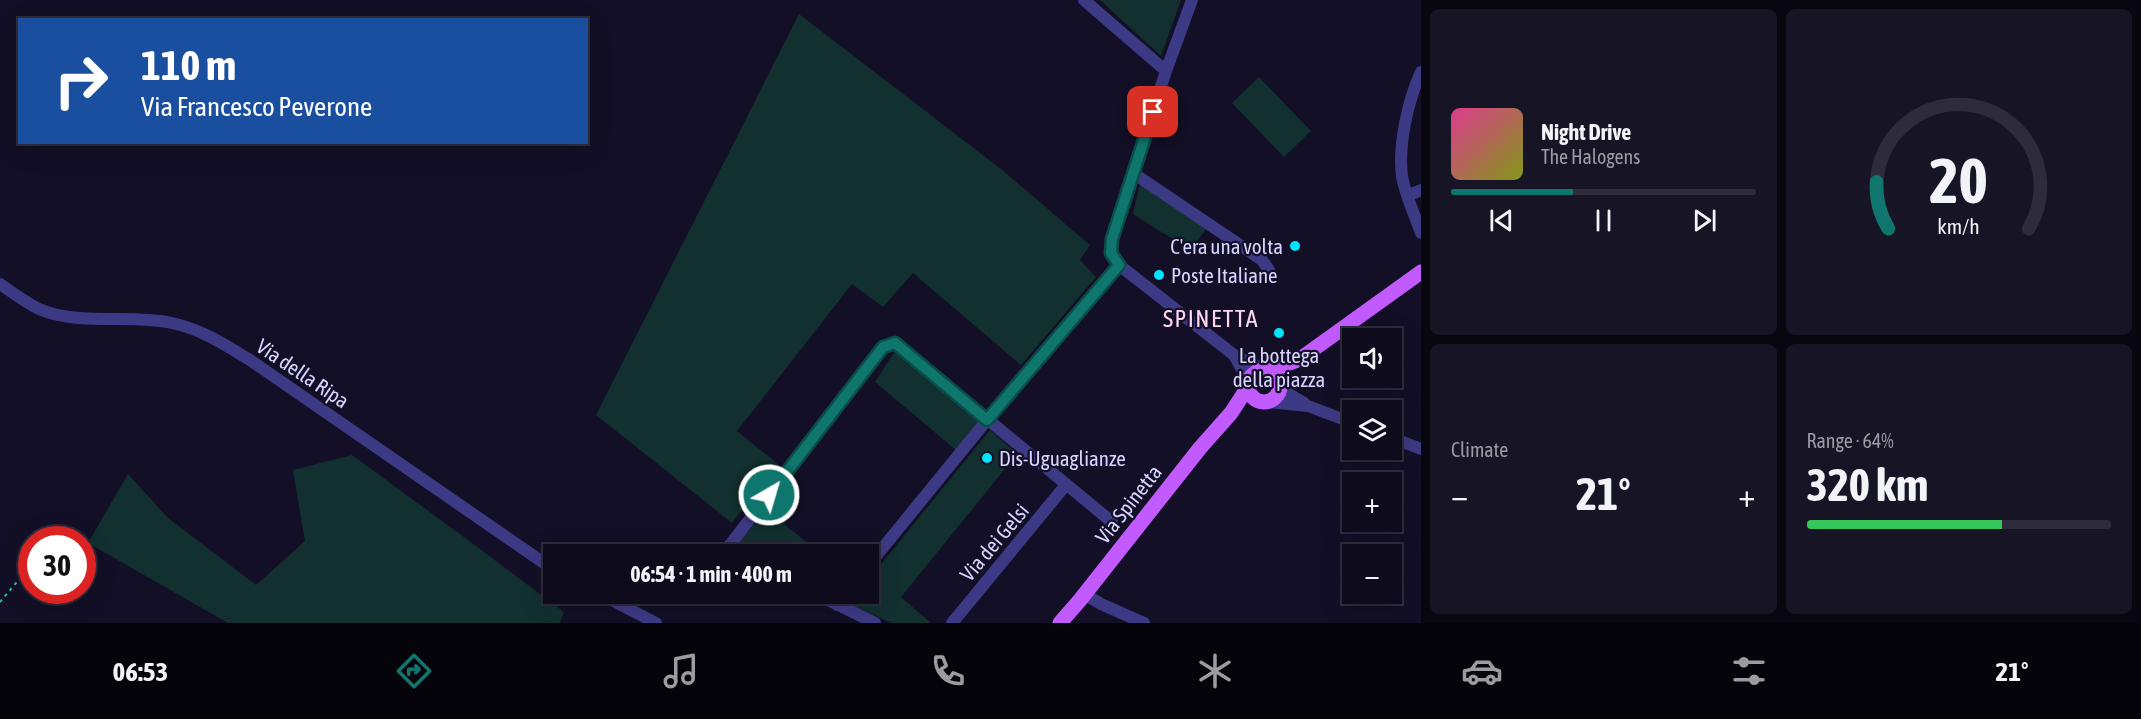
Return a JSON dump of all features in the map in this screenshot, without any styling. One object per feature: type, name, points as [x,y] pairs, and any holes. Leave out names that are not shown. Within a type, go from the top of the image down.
[{"type":"main road","points":[[1300,359],[1280,387],[1277,396],[1265,402],[1252,396],[1248,385],[1254,374],[1300,359],[1421,272]]},
{"type":"main road","points":[[1267,370],[1277,377],[1280,387]]},
{"type":"main road","name":"Via Spinetta","points":[[1060,623],[1200,448],[1231,413],[1248,385]]},
{"type":"main road","name":"Via Spinetta","points":[[1231,413],[1265,402]]},
{"type":"street","points":[[1084,0],[1166,71]]},
{"type":"street","points":[[1192,0],[1133,173],[1112,239],[1111,253],[1119,265],[1234,355],[1267,370]]},
{"type":"street","points":[[1421,72],[1410,101],[1403,140],[1402,176],[1421,233]]},
{"type":"street","points":[[1133,173],[1262,260],[1269,270]]},
{"type":"street","points":[[1408,195],[1421,190]]},
{"type":"street","points":[[879,553],[987,420],[1119,265]]},
{"type":"street","name":"Via della Ripa","points":[[0,284],[41,310],[75,317],[169,322],[192,328],[212,337],[250,360],[543,562]]},
{"type":"street","points":[[731,544],[883,347],[895,343],[1065,486],[1112,522]]},
{"type":"street","points":[[1234,355],[1248,385]]},
{"type":"street","points":[[1280,387],[1308,406],[1342,419]]},
{"type":"street","points":[[1265,402],[1308,406]]},
{"type":"street","points":[[1402,442],[1421,449]]},
{"type":"street","name":"Via dei Gelsi","points":[[952,623],[1065,486]]},
{"type":"street","points":[[1084,594],[1144,623]]},
{"type":"street","points":[[619,604],[656,623]]},
{"type":"street","points":[[837,604],[875,623]]},
{"type":"path","points":[[0,602],[18,581]]},
{"type":"green space","points":[[1100,0],[1181,0],[1161,56]]},
{"type":"green space","points":[[799,14],[1001,169],[1090,245],[1080,260],[1096,277],[1021,365],[913,273],[883,307],[852,284],[737,431],[778,464],[732,523],[596,415]]},
{"type":"green space","points":[[1259,77],[1311,131],[1284,157],[1232,103]]},
{"type":"green space","points":[[1140,183],[1207,228],[1190,250],[1133,214]]},
{"type":"green space","points":[[895,351],[982,422],[957,451],[875,382]]},
{"type":"green space","points":[[990,430],[1017,454],[901,597],[931,623],[891,623],[850,604],[879,604],[879,567]]},
{"type":"green space","points":[[352,455],[543,596],[543,604],[553,604],[564,612],[560,623],[228,623],[96,548],[96,529],[128,474],[168,518],[256,585],[305,541],[293,470]]},
{"type":"green space","points":[[766,510],[809,544],[738,544]]},
{"type":"place","name":"C'era una volta","points":[[1295,246]]},
{"type":"place","name":"Poste Italiane","points":[[1159,275]]},
{"type":"place","name":"La bottega della piazza","points":[[1279,333]]},
{"type":"place","name":"Dis-Uguaglianze","points":[[987,458]]},
{"type":"district","name":"SPINETTA","points":[[1211,318]]},
{"type":"route","points":[[769,495],[883,347],[895,343],[987,420],[1119,265],[1111,253],[1112,239],[1153,112]]}]
